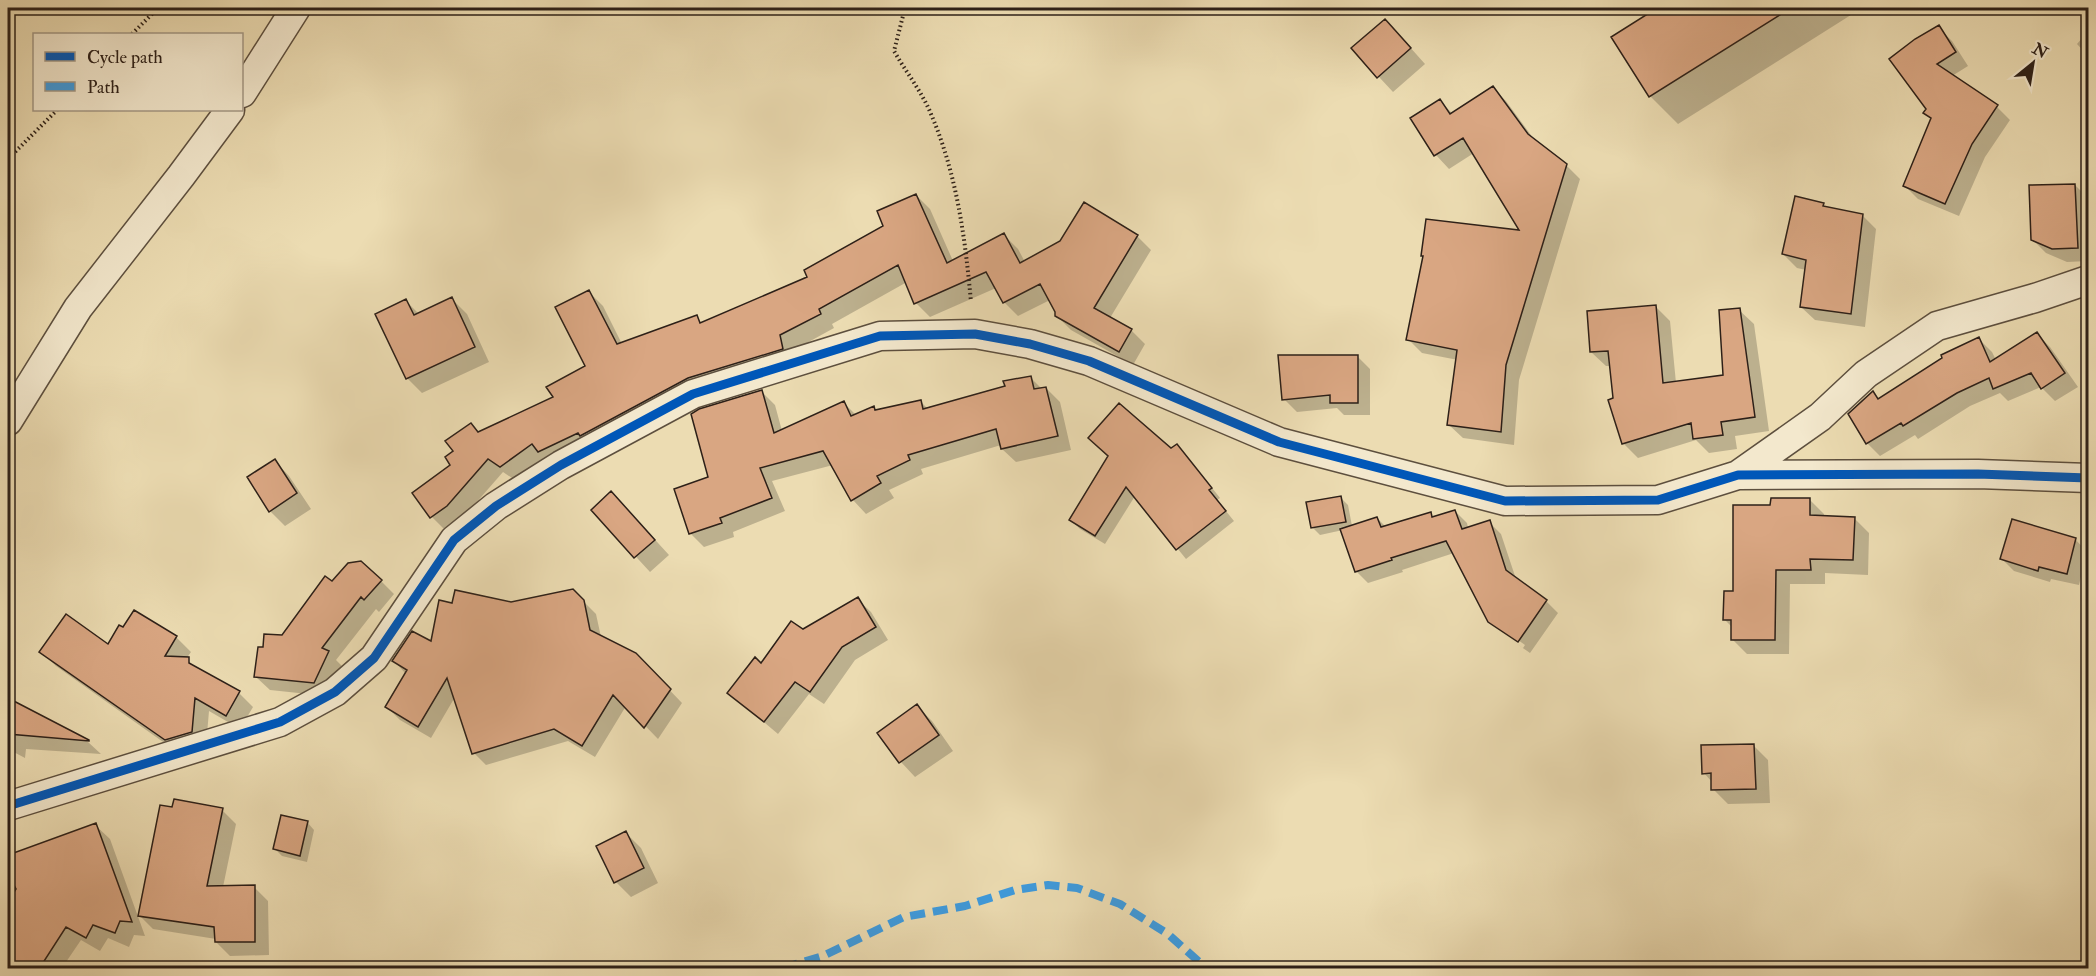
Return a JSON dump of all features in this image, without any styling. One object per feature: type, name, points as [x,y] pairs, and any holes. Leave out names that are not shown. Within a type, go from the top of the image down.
[{"type":"street","points":[[243,91],[296,8]]},
{"type":"street","points":[[8,421],[78,308],[229,111]]},
{"type":"street","points":[[1738,475],[1820,417],[1866,374],[1937,326],[2088,280]]},
{"type":"street","points":[[8,806],[280,722],[335,692],[374,658],[454,540],[496,506],[561,465],[693,394],[880,336],[975,334],[1030,344],[1089,361],[1279,442],[1504,501],[1658,500],[1738,475],[1978,474],[2088,478]]},
{"type":"path","points":[[133,33],[158,8]]},
{"type":"path","points":[[905,8],[894,51],[931,112],[955,183],[966,244],[975,334]]},
{"type":"path","points":[[8,157],[56,111]]},
{"type":"building","points":[[1657,8],[1791,8],[1649,97],[1611,37]]},
{"type":"building","points":[[1385,19],[1411,48],[1377,78],[1351,48]]},
{"type":"building","points":[[1939,25],[1956,52],[1937,64],[1998,105],[1972,144],[1945,204],[1903,186],[1931,118],[1923,113],[1926,109],[1889,59],[1915,39]]},
{"type":"building","points":[[1493,86],[1528,134],[1567,164],[1506,365],[1501,432],[1447,425],[1457,350],[1406,340],[1423,256],[1421,256],[1426,219],[1519,230],[1463,138],[1434,156],[1410,118],[1440,99],[1450,114]]},
{"type":"building","points":[[2075,184],[2078,248],[2052,249],[2031,240],[2029,185]]},
{"type":"building","points":[[916,194],[947,263],[1004,233],[1020,263],[1060,241],[1084,202],[1138,235],[1094,308],[1132,329],[1119,352],[1055,316],[1040,284],[1003,303],[986,272],[914,304],[898,265],[819,309],[821,314],[780,335],[783,349],[688,378],[580,436],[578,433],[538,452],[532,444],[500,467],[488,459],[447,506],[430,518],[412,493],[450,465],[445,457],[453,451],[445,441],[471,423],[478,432],[553,397],[546,387],[585,366],[555,307],[589,290],[617,344],[697,315],[700,323],[807,277],[804,270],[883,226],[877,211]]},
{"type":"building","points":[[1795,196],[1824,203],[1823,206],[1863,214],[1851,314],[1800,307],[1806,260],[1782,254]]},
{"type":"building","points":[[452,297],[475,347],[406,379],[375,314],[406,299],[414,315]]},
{"type":"building","points":[[1656,305],[1663,383],[1723,375],[1719,310],[1740,308],[1755,417],[1721,422],[1723,435],[1693,439],[1691,423],[1622,444],[1608,400],[1613,398],[1608,351],[1590,352],[1587,311]]},
{"type":"building","points":[[2037,332],[2065,373],[2041,389],[2031,373],[1993,389],[1989,378],[1957,393],[1903,426],[1901,423],[1866,444],[1848,414],[1873,391],[1878,399],[1942,358],[1941,355],[1979,337],[1990,362]]},
{"type":"building","points":[[1278,355],[1358,355],[1358,403],[1330,403],[1330,395],[1282,400]]},
{"type":"building","points":[[1031,376],[1034,389],[1046,387],[1058,436],[1001,449],[996,429],[908,455],[910,460],[877,476],[881,483],[851,501],[823,451],[760,468],[772,498],[720,518],[722,523],[689,534],[674,489],[708,477],[691,414],[699,409],[762,390],[774,433],[844,401],[851,416],[874,406],[875,410],[921,400],[923,409],[1005,386],[1003,381]]},
{"type":"building","points":[[1119,403],[1171,448],[1177,444],[1212,488],[1209,490],[1226,511],[1176,550],[1126,487],[1095,536],[1069,520],[1108,456],[1088,438]]},
{"type":"building","points":[[275,459],[297,493],[269,512],[247,477]]},
{"type":"building","points":[[611,491],[655,540],[634,558],[591,510]]},
{"type":"building","points":[[1341,496],[1346,522],[1311,528],[1306,502]]},
{"type":"building","points":[[1771,498],[1810,498],[1810,515],[1855,517],[1853,560],[1810,559],[1811,570],[1776,570],[1775,640],[1731,640],[1731,620],[1723,620],[1724,591],[1733,591],[1733,505],[1770,505]]},
{"type":"building","points":[[1455,510],[1462,529],[1490,520],[1506,570],[1547,600],[1518,642],[1488,622],[1446,541],[1355,572],[1340,529],[1377,517],[1381,527],[1431,512],[1432,517]]},
{"type":"building","points":[[2012,519],[2076,538],[2067,574],[2039,567],[2038,571],[2000,559]]},
{"type":"building","points":[[361,561],[382,580],[364,600],[361,597],[322,648],[329,651],[314,683],[254,677],[258,647],[263,647],[264,634],[282,635],[325,576],[332,581],[348,563]]},
{"type":"building","points":[[573,589],[584,600],[590,630],[636,653],[671,689],[644,728],[613,695],[582,746],[554,729],[472,754],[447,678],[418,727],[385,707],[407,670],[392,661],[412,631],[431,641],[439,600],[452,603],[455,590],[511,602]]},
{"type":"building","points":[[858,597],[876,627],[842,647],[810,692],[795,682],[764,722],[727,693],[755,657],[761,663],[791,621],[803,629]]},
{"type":"building","points":[[134,610],[177,636],[165,656],[189,657],[189,663],[240,691],[226,716],[195,698],[192,732],[165,740],[39,652],[66,614],[108,644],[119,625],[123,627]]},
{"type":"building","points":[[8,698],[89,740],[89,741],[8,734]]},
{"type":"building","points":[[917,704],[939,735],[899,763],[877,733]]},
{"type":"building","points":[[1754,744],[1756,789],[1711,790],[1711,773],[1702,774],[1701,745]]},
{"type":"building","points":[[174,799],[223,808],[207,886],[255,885],[255,942],[215,942],[214,927],[138,916],[160,805],[172,807]]},
{"type":"building","points":[[281,815],[308,821],[300,856],[273,849]]},
{"type":"building","points":[[96,823],[132,922],[120,921],[115,933],[93,925],[86,938],[66,927],[39,969],[8,969],[8,902],[16,889],[8,873],[8,855]]},
{"type":"building","points":[[626,831],[644,868],[614,883],[596,846]]},
{"type":"marked path","points":[[783,968],[823,956],[904,917],[965,906],[1015,890],[1048,885],[1077,888],[1120,904],[1168,934],[1206,968]]},
{"type":"cycle path","points":[[8,806],[280,722],[335,692],[374,658],[454,540],[496,506],[561,465],[693,394],[880,336],[975,334],[1030,344],[1089,361],[1279,442],[1505,501],[1658,500],[1738,475],[1978,474],[2088,478]]}]
